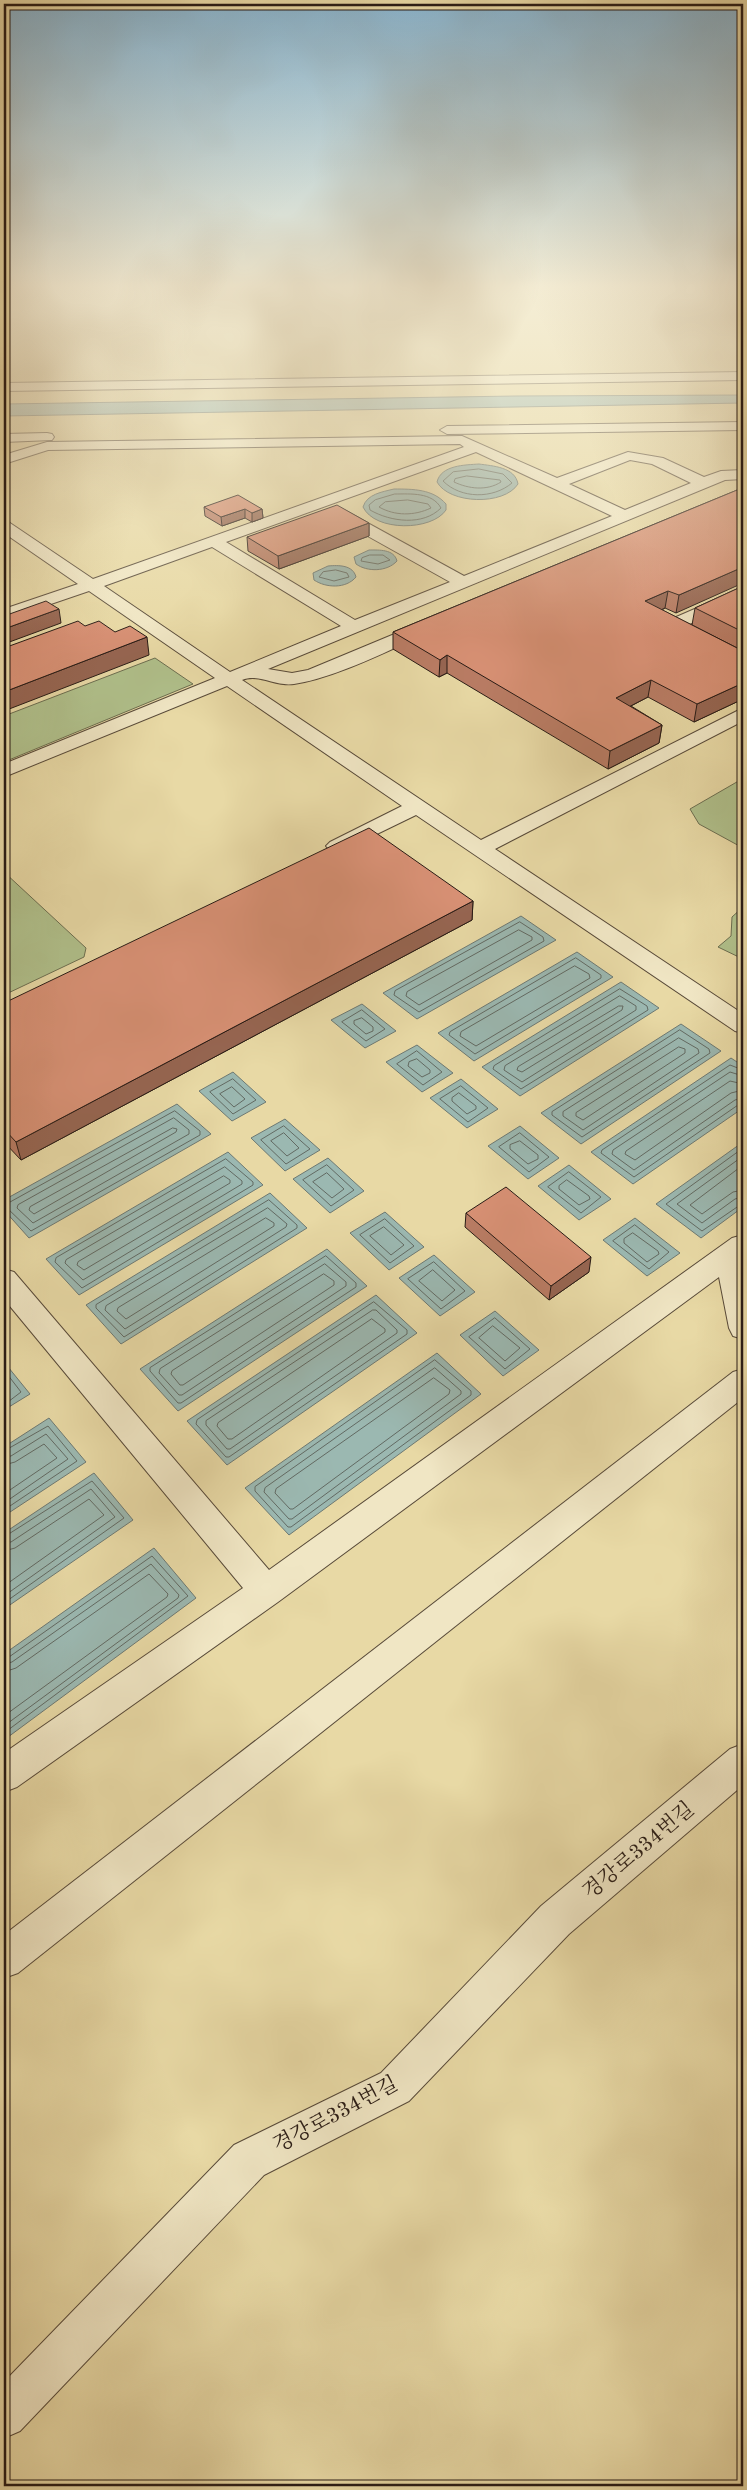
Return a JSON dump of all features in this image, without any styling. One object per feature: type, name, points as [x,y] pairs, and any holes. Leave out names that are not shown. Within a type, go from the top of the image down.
[{"type":"street","points":[[4,438],[743,426]]},
{"type":"street","points":[[4,460],[47,446],[462,440],[625,516]]},
{"type":"street","points":[[4,615],[477,447]]},
{"type":"street","points":[[556,484],[628,456],[636,455],[704,483]]},
{"type":"street","points":[[4,771],[704,483],[733,474],[743,475]]},
{"type":"street","points":[[319,503],[464,583]]},
{"type":"street","points":[[4,526],[231,679],[417,808],[743,1025]]},
{"type":"street","points":[[213,541],[354,627]]},
{"type":"street","points":[[691,634],[666,621],[743,593]]},
{"type":"street","points":[[252,670],[274,677],[292,679],[314,674],[442,621]]},
{"type":"street","points":[[479,849],[743,714]]},
{"type":"street","points":[[318,855],[417,808]]},
{"type":"street","points":[[736,1249],[743,1328]]},
{"type":"street","points":[[4,1774],[266,1591],[736,1249]]},
{"type":"street","points":[[4,1280],[266,1591]]},
{"type":"street","points":[[4,1959],[743,1380]]},
{"type":"street","name":"경강로334번길","points":[[4,2415],[248,2160],[395,2087],[555,1920],[743,1762]]},
{"type":"green space","points":[[155,658],[193,684],[4,762],[4,716]]},
{"type":"green space","points":[[742,779],[743,848],[699,824],[690,809]]},
{"type":"green space","points":[[4,872],[86,948],[84,957],[4,995]]},
{"type":"green space","points":[[743,907],[743,959],[718,947],[731,936],[732,917]]},
{"type":"water","points":[[4,405],[618,405],[4,416]]},
{"type":"water","points":[[479,464],[503,468],[513,474],[518,484],[511,491],[501,496],[477,499],[453,495],[443,489],[437,482],[439,476],[448,469]]},
{"type":"water","points":[[394,489],[415,490],[435,495],[446,504],[446,510],[439,517],[429,522],[404,526],[379,521],[369,515],[363,507],[368,499],[376,494]]},
{"type":"water","points":[[369,550],[389,552],[393,554],[397,561],[393,565],[377,570],[361,567],[356,564],[354,557]]},
{"type":"water","points":[[328,566],[349,568],[356,577],[347,584],[336,586],[324,585],[314,580],[313,573]]},
{"type":"water","points":[[521,916],[556,940],[417,1019],[383,993]]},
{"type":"water","points":[[577,952],[613,977],[474,1061],[438,1033]]},
{"type":"water","points":[[621,982],[659,1008],[520,1096],[482,1067]]},
{"type":"water","points":[[362,1004],[396,1031],[365,1048],[331,1020]]},
{"type":"water","points":[[681,1024],[721,1051],[581,1144],[541,1113]]},
{"type":"water","points":[[417,1045],[453,1073],[422,1092],[386,1062]]},
{"type":"water","points":[[731,1058],[743,1066],[743,1108],[633,1184],[591,1152]]},
{"type":"water","points":[[233,1072],[266,1102],[232,1121],[199,1091]]},
{"type":"water","points":[[461,1079],[498,1109],[467,1128],[430,1098]]},
{"type":"water","points":[[177,1104],[211,1134],[29,1238],[4,1210],[4,1200]]},
{"type":"water","points":[[285,1119],[320,1150],[285,1171],[251,1138]]},
{"type":"water","points":[[520,1126],[559,1158],[528,1179],[488,1146]]},
{"type":"water","points":[[743,1142],[743,1207],[701,1238],[656,1204]]},
{"type":"water","points":[[228,1152],[263,1185],[79,1295],[46,1259]]},
{"type":"water","points":[[328,1158],[364,1191],[330,1213],[293,1179]]},
{"type":"water","points":[[569,1165],[611,1199],[579,1220],[538,1186]]},
{"type":"water","points":[[270,1193],[307,1228],[121,1344],[86,1305]]},
{"type":"water","points":[[385,1212],[424,1247],[389,1270],[350,1233]]},
{"type":"water","points":[[635,1218],[680,1253],[647,1276],[603,1240]]},
{"type":"water","points":[[327,1249],[367,1286],[178,1411],[140,1369]]},
{"type":"water","points":[[434,1255],[475,1292],[440,1316],[399,1278]]},
{"type":"water","points":[[376,1295],[417,1333],[227,1465],[187,1421]]},
{"type":"water","points":[[495,1311],[539,1350],[503,1376],[460,1335]]},
{"type":"water","points":[[437,1353],[481,1394],[289,1535],[245,1488]]},
{"type":"water","points":[[4,1362],[30,1394],[4,1410]]},
{"type":"water","points":[[49,1418],[86,1462],[4,1516],[4,1447]]},
{"type":"water","points":[[94,1473],[133,1520],[4,1609],[4,1533]]},
{"type":"water","points":[[154,1548],[196,1598],[4,1740],[4,1654]]},
{"type":"building","points":[[742,488],[743,567],[679,595],[668,591],[645,601],[743,651],[743,683],[697,704],[651,680],[616,698],[662,725],[610,751],[447,655],[440,660],[393,632]]},
{"type":"building","points":[[238,495],[262,509],[252,513],[245,509],[221,517],[204,507]]},
{"type":"building","points":[[337,505],[369,523],[278,556],[247,537]]},
{"type":"building","points":[[743,586],[743,632],[695,608]]},
{"type":"building","points":[[46,601],[59,609],[4,629],[4,616]]},
{"type":"building","points":[[78,621],[85,626],[99,621],[115,632],[130,626],[147,637],[4,692],[4,648]]},
{"type":"building","points":[[369,828],[473,901],[16,1142],[4,1129],[4,1003]]},
{"type":"building","points":[[506,1187],[591,1257],[551,1286],[466,1213]]}]
